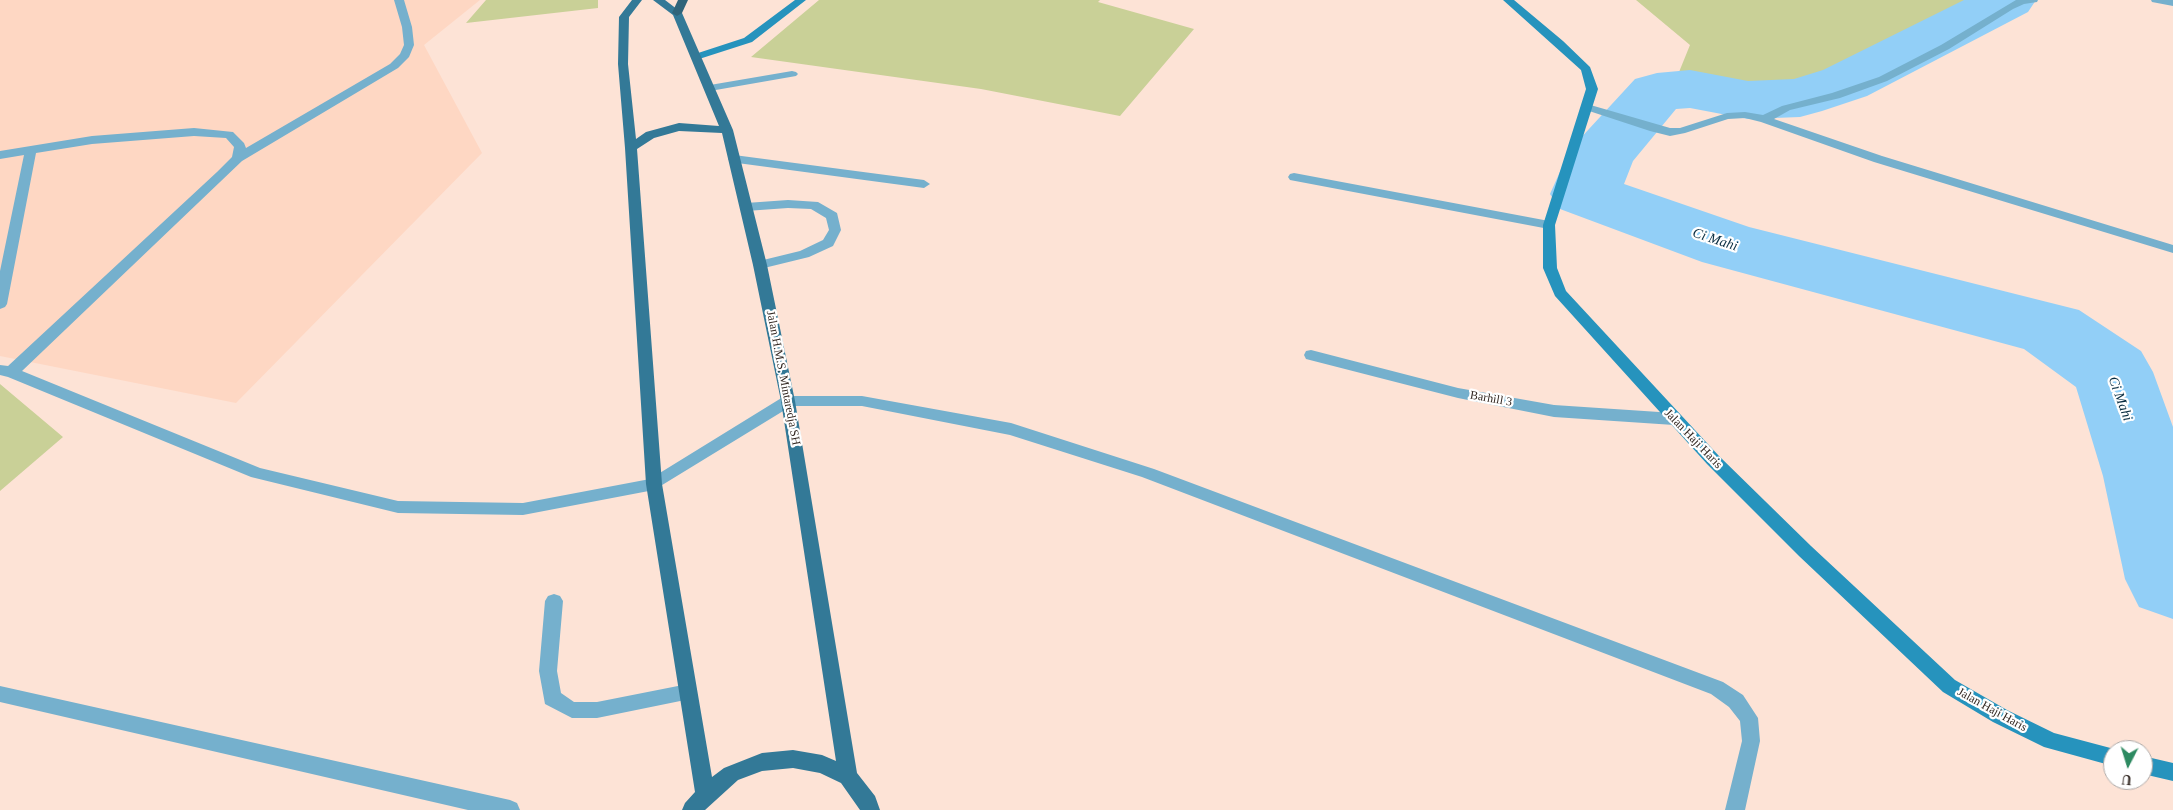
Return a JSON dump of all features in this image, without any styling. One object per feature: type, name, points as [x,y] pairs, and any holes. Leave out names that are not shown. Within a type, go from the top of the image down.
[{"type":"main road","points":[[637,0],[624,17],[623,64],[631,148],[654,484],[705,795]]},
{"type":"main road","name":"Jalan H.M.S. Mintaredja SH","points":[[658,0],[680,6],[696,56],[727,130],[746,207],[788,401],[848,778]]},
{"type":"main road","points":[[631,148],[650,135],[679,127],[727,130]]},
{"type":"main road","name":"Jalan H.M.S. Mintaredja SH","points":[[692,810],[705,795],[732,774],[762,762],[793,759],[822,764],[848,778],[868,803],[870,810]]},
{"type":"street","points":[[399,0],[407,27],[409,45],[406,55],[394,66],[238,158],[5,371],[257,473],[398,507],[523,509],[654,484],[788,401],[862,401],[1011,429],[1148,473],[1717,688],[1736,701],[1748,718],[1751,741],[1735,810]]},
{"type":"street","points":[[696,56],[748,40],[801,0]]},
{"type":"street","name":"Jalan Haji Haris","points":[[1508,0],[1586,69],[1592,89],[1549,225],[1550,268],[1560,294],[1674,419],[1805,551],[1949,686],[2000,716],[2051,741],[2103,754]]},
{"type":"street","points":[[1764,119],[1786,108],[1836,96],[1883,78],[1945,47],[2009,7],[2022,1],[2034,0]]},
{"type":"street","points":[[2156,0],[2173,3]]},
{"type":"street","points":[[710,88],[792,74]]},
{"type":"street","points":[[1587,107],[1654,129],[1670,132],[1681,131],[1727,116],[1745,115],[1764,119],[1878,159],[2173,250]]},
{"type":"street","points":[[0,155],[92,140],[194,132],[229,135],[240,146],[238,158]]},
{"type":"street","points":[[0,304],[31,150]]},
{"type":"street","points":[[734,159],[924,184]]},
{"type":"street","points":[[1294,176],[1549,225]]},
{"type":"street","points":[[746,207],[788,204],[814,206],[832,216],[836,230],[828,243],[804,254],[760,265]]},
{"type":"street","name":"Barhill 3","points":[[1311,355],[1458,393],[1554,411],[1674,419]]},
{"type":"street","points":[[554,601],[548,671],[552,698],[572,710],[597,710],[688,692]]},
{"type":"street","points":[[0,694],[510,810]]},
{"type":"street","points":[[2153,767],[2169,771]]},
{"type":"shaded area","points":[[0,0],[480,0],[424,45],[482,153],[236,403],[0,356]]},
{"type":"green space","points":[[486,0],[598,0],[598,8],[466,23]]},
{"type":"green space","points":[[819,0],[1100,0],[1098,2],[1194,29],[1120,116],[981,89],[751,57]]},
{"type":"green space","points":[[1636,0],[1984,0],[1838,78],[1758,92],[1724,92],[1677,77],[1690,45]]},
{"type":"green space","points":[[0,384],[63,437],[0,491]]},
{"type":"waterway","name":"Ci Mahi","points":[[2008,0],[1845,83],[1800,98],[1748,100],[1690,89],[1657,92],[1601,156],[1585,194],[1728,245],[2051,329],[2112,372],[2147,476],[2173,579]]}]
